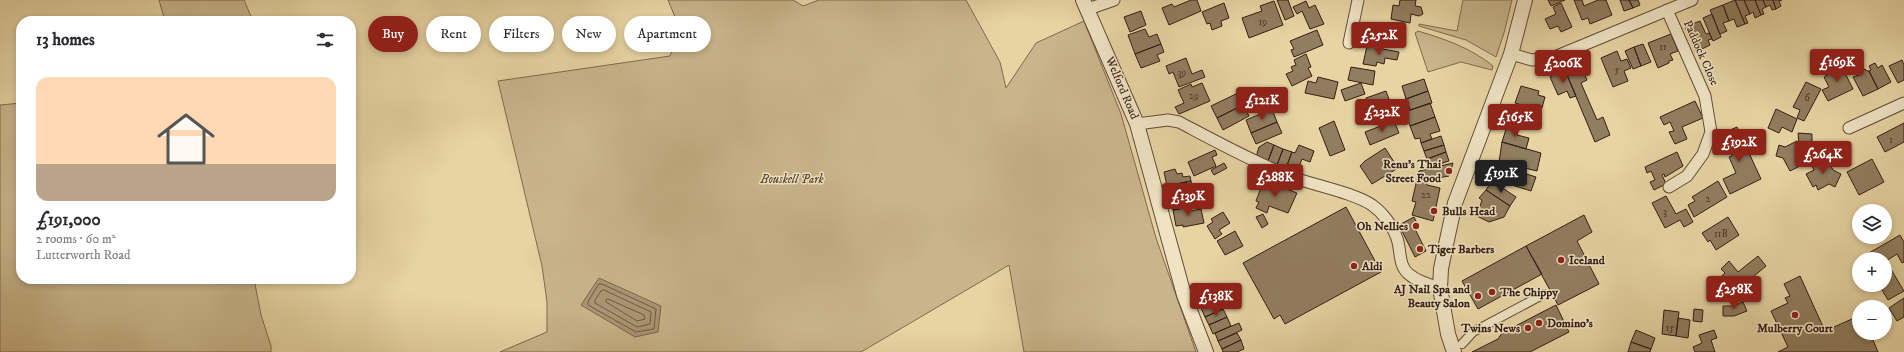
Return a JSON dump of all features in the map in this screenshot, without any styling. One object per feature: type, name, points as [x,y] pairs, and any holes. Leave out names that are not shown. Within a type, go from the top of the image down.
[{"type":"street","points":[[1086,5],[1114,0]]},
{"type":"street","points":[[1349,43],[1358,0]]},
{"type":"street","points":[[1525,0],[1511,54],[1455,203],[1441,269],[1440,288],[1448,334],[1458,348],[1473,332],[1544,294]]},
{"type":"street","points":[[1511,54],[1532,60],[1552,58],[1692,0]]},
{"type":"street","name":"Welford Road","points":[[1086,5],[1137,124],[1168,120],[1179,122],[1289,176],[1362,200],[1377,210],[1390,225],[1396,236],[1400,261],[1404,269],[1415,279],[1440,288]]},
{"type":"street","name":"Paddock Close","points":[[1668,10],[1705,96],[1711,132],[1703,154],[1686,176],[1669,187]]},
{"type":"street","points":[[1849,128],[1904,103]]},
{"type":"street","points":[[1137,124],[1184,295],[1206,352]]},
{"type":"green space","points":[[159,0],[244,0],[251,16],[164,16]]},
{"type":"green space","name":"Bouskell Park","points":[[668,0],[793,0],[803,6],[819,0],[966,0],[1000,62],[1006,88],[1036,43],[1084,21],[1121,114],[1156,238],[1196,352],[1024,352],[1009,265],[861,352],[500,352],[547,332],[547,302],[542,266],[498,81],[670,56],[671,52],[711,52],[711,16],[675,16]]},
{"type":"green space","points":[[1463,0],[1512,0],[1504,33],[1496,57],[1466,40],[1419,26],[1419,24],[1457,31]]},
{"type":"green space","points":[[1418,31],[1467,49],[1493,66],[1492,70],[1461,62],[1428,72],[1415,33]]},
{"type":"green space","points":[[16,103],[16,284],[255,284],[261,315],[271,346],[271,352],[0,352],[0,105]]},
{"type":"water","points":[[599,278],[661,306],[658,332],[635,337],[581,305]]},
{"type":"building","points":[[1191,0],[1197,0],[1201,11],[1169,25],[1162,8],[1172,4],[1174,7]]},
{"type":"building","points":[[1277,0],[1288,0],[1294,16],[1285,20]]},
{"type":"building","points":[[1400,0],[1416,0],[1415,6],[1421,7],[1423,14],[1419,16],[1411,14],[1410,23],[1391,19],[1393,5],[1399,6]]},
{"type":"building","points":[[1548,0],[1565,0],[1551,6]]},
{"type":"building","points":[[1574,0],[1582,0],[1584,6],[1598,0],[1606,0],[1612,15],[1590,24],[1588,18],[1582,20]]},
{"type":"building","points":[[1620,0],[1629,0],[1633,8],[1624,11]]},
{"type":"building","points":[[1629,0],[1638,0],[1640,5],[1633,8]]},
{"type":"building","points":[[1735,0],[1745,24],[1737,27],[1734,19],[1729,21],[1723,5]]},
{"type":"building","points":[[1735,0],[1744,0],[1750,14],[1745,16],[1748,23],[1745,24]]},
{"type":"building","points":[[1744,0],[1755,0],[1761,15],[1755,18],[1753,12],[1750,14]]},
{"type":"building","points":[[1755,0],[1763,0],[1766,7],[1762,9],[1764,14],[1761,15]]},
{"type":"building","points":[[1763,0],[1773,0],[1776,9],[1772,10],[1770,5],[1766,7]]},
{"type":"building","points":[[1773,0],[1782,0],[1779,1],[1781,6],[1776,9]]},
{"type":"building","points":[[1274,1],[1283,25],[1249,38],[1242,18],[1262,11],[1260,6]]},
{"type":"building","points":[[1306,1],[1309,8],[1315,5],[1324,24],[1310,29],[1302,11],[1297,14],[1293,7]]},
{"type":"building","points":[[1224,3],[1229,18],[1221,21],[1222,26],[1212,30],[1210,23],[1207,24],[1202,12]]},
{"type":"building","points":[[1561,3],[1572,27],[1561,32],[1558,26],[1550,29],[1545,19],[1556,14],[1553,7]]},
{"type":"building","points":[[1723,5],[1729,21],[1723,23],[1727,31],[1720,34],[1710,10]]},
{"type":"building","points":[[1141,11],[1146,25],[1130,32],[1124,17]]},
{"type":"building","points":[[1712,14],[1721,37],[1713,41],[1703,18]]},
{"type":"building","points":[[1700,21],[1706,34],[1709,33],[1712,39],[1708,40],[1710,45],[1696,52],[1685,27]]},
{"type":"building","points":[[1362,23],[1390,29],[1389,34],[1396,36],[1395,44],[1360,37]]},
{"type":"building","points":[[1145,29],[1149,37],[1157,34],[1161,44],[1135,54],[1128,35]]},
{"type":"building","points":[[1317,30],[1323,45],[1294,57],[1291,50],[1294,49],[1290,41]]},
{"type":"building","points":[[1671,34],[1678,51],[1670,54],[1673,60],[1658,68],[1648,43]]},
{"type":"building","points":[[1161,44],[1164,52],[1157,55],[1160,61],[1141,68],[1135,54]]},
{"type":"building","points":[[1643,44],[1651,62],[1641,66],[1634,47]]},
{"type":"building","points":[[1367,46],[1399,52],[1397,60],[1385,58],[1384,64],[1377,62],[1376,66],[1363,64]]},
{"type":"building","points":[[1634,47],[1641,66],[1633,69],[1625,51]]},
{"type":"building","points":[[1617,51],[1621,61],[1627,59],[1631,68],[1624,71],[1628,81],[1613,87],[1601,58]]},
{"type":"building","points":[[1306,54],[1311,67],[1308,68],[1312,76],[1292,86],[1286,74],[1293,71],[1291,67],[1296,65],[1294,60]]},
{"type":"building","points":[[1186,58],[1192,74],[1202,70],[1205,77],[1179,87],[1173,72],[1169,74],[1166,66]]},
{"type":"building","points":[[1902,60],[1904,65],[1904,80],[1898,83],[1889,66]]},
{"type":"building","points":[[1839,61],[1853,89],[1828,101],[1822,90],[1829,87],[1824,77],[1835,71],[1832,64]]},
{"type":"building","points":[[1579,62],[1587,80],[1581,83],[1597,120],[1603,117],[1610,135],[1595,142],[1564,68]]},
{"type":"building","points":[[1875,63],[1878,68],[1882,65],[1891,82],[1878,89],[1869,71],[1871,70],[1869,66]]},
{"type":"building","points":[[1351,67],[1375,71],[1373,85],[1348,80]]},
{"type":"building","points":[[1865,69],[1869,71],[1878,89],[1863,96],[1853,77],[1859,75],[1858,72]]},
{"type":"building","points":[[1565,70],[1576,96],[1570,98],[1567,91],[1558,95],[1550,77]]},
{"type":"building","points":[[1318,77],[1338,82],[1334,99],[1305,93],[1308,81],[1316,83]]},
{"type":"building","points":[[1424,79],[1428,91],[1406,99],[1402,86]]},
{"type":"building","points":[[1806,82],[1821,89],[1804,121],[1797,118],[1800,110],[1793,107]]},
{"type":"building","points":[[1202,83],[1210,101],[1179,114],[1175,107],[1184,103],[1178,90],[1191,84],[1192,87]]},
{"type":"building","points":[[1361,83],[1365,94],[1345,101],[1341,90]]},
{"type":"building","points":[[1521,86],[1539,91],[1538,95],[1545,97],[1542,108],[1535,106],[1534,109],[1515,103]]},
{"type":"building","points":[[1386,91],[1394,113],[1374,120],[1366,98]]},
{"type":"building","points":[[1428,91],[1432,103],[1410,110],[1406,99]]},
{"type":"building","points":[[1238,93],[1243,105],[1217,118],[1211,106]]},
{"type":"building","points":[[1695,101],[1703,118],[1682,127],[1687,139],[1675,144],[1669,132],[1674,131],[1670,122],[1664,125],[1660,117]]},
{"type":"building","points":[[1430,103],[1435,117],[1410,126],[1405,112]]},
{"type":"building","points":[[1243,105],[1249,116],[1223,130],[1217,118]]},
{"type":"building","points":[[1272,109],[1277,122],[1251,133],[1246,120]]},
{"type":"building","points":[[1776,109],[1797,119],[1792,132],[1782,127],[1779,133],[1768,128]]},
{"type":"building","points":[[1512,110],[1521,112],[1520,117],[1527,119],[1525,129],[1508,124]]},
{"type":"building","points":[[1435,117],[1440,131],[1430,134],[1432,139],[1421,143],[1420,138],[1415,139],[1410,126]]},
{"type":"building","points":[[1334,121],[1345,150],[1330,156],[1319,128]]},
{"type":"building","points":[[1394,121],[1399,133],[1370,145],[1365,132]]},
{"type":"building","points":[[1277,122],[1282,133],[1256,144],[1251,133]]},
{"type":"building","points":[[1904,123],[1904,142],[1885,152],[1877,137]]},
{"type":"building","points":[[1507,126],[1518,130],[1517,135],[1529,138],[1526,149],[1502,142]]},
{"type":"building","points":[[1737,127],[1761,179],[1730,194],[1723,179],[1736,173],[1729,157],[1732,156],[1721,134]]},
{"type":"building","points":[[1798,133],[1812,134],[1812,144],[1799,144]]},
{"type":"building","points":[[1441,136],[1444,145],[1424,151],[1421,143]]},
{"type":"building","points":[[1797,141],[1800,148],[1806,145],[1814,159],[1790,171],[1783,158],[1776,156],[1779,145],[1785,147]]},
{"type":"building","points":[[1267,142],[1274,145],[1268,161],[1256,157],[1259,147]]},
{"type":"building","points":[[1502,142],[1541,153],[1537,171],[1499,162]]},
{"type":"building","points":[[1274,145],[1283,149],[1277,165],[1268,161]]},
{"type":"building","points":[[1299,145],[1314,151],[1310,162],[1302,159],[1296,173],[1286,168],[1292,152],[1295,153]]},
{"type":"building","points":[[1444,145],[1446,152],[1427,159],[1424,151]]},
{"type":"building","points":[[1385,148],[1398,168],[1372,184],[1360,166]]},
{"type":"building","points":[[1283,149],[1292,152],[1286,168],[1277,165]]},
{"type":"building","points":[[1215,150],[1217,155],[1212,157],[1216,166],[1194,176],[1188,162]]},
{"type":"building","points":[[1446,152],[1449,161],[1430,167],[1427,159]]},
{"type":"building","points":[[1677,152],[1683,166],[1665,177],[1664,174],[1662,175],[1666,184],[1654,190],[1650,182],[1655,180],[1651,171],[1647,173],[1645,167]]},
{"type":"building","points":[[1872,159],[1884,182],[1859,195],[1847,172]]},
{"type":"building","points":[[1823,160],[1825,163],[1828,161],[1833,170],[1841,174],[1835,187],[1829,184],[1818,190],[1816,185],[1813,187],[1806,174],[1814,170],[1812,166]]},
{"type":"building","points":[[1224,163],[1227,168],[1214,175],[1211,170]]},
{"type":"building","points":[[1453,163],[1449,176],[1427,180],[1427,185],[1440,188],[1433,221],[1412,215],[1416,202],[1412,201],[1419,171]]},
{"type":"building","points":[[1498,165],[1536,177],[1531,191],[1493,179]]},
{"type":"building","points":[[1175,169],[1177,174],[1182,173],[1183,177],[1190,176],[1191,181],[1167,186],[1164,172]]},
{"type":"building","points":[[1264,180],[1297,193],[1288,213],[1269,206],[1267,213],[1256,208],[1259,202],[1256,201]]},
{"type":"building","points":[[1191,181],[1192,185],[1185,187],[1186,193],[1180,195],[1181,199],[1170,201],[1167,186]]},
{"type":"building","points":[[1492,181],[1516,197],[1510,206],[1486,190]]},
{"type":"building","points":[[1718,181],[1727,197],[1694,217],[1688,205],[1695,201],[1692,197]]},
{"type":"building","points":[[1486,190],[1510,206],[1504,217],[1489,222],[1477,216],[1482,200],[1479,198]]},
{"type":"building","points":[[1196,196],[1198,202],[1190,203],[1191,207],[1173,210],[1170,201]]},
{"type":"building","points":[[1666,196],[1676,214],[1686,209],[1693,222],[1684,227],[1680,220],[1665,228],[1652,203]]},
{"type":"building","points":[[1189,207],[1190,211],[1201,209],[1204,223],[1183,227],[1183,225],[1176,226],[1173,210]]},
{"type":"building","points":[[1346,207],[1381,272],[1285,324],[1280,315],[1274,319],[1243,263]]},
{"type":"building","points":[[1223,212],[1230,223],[1219,230],[1222,234],[1215,239],[1207,226],[1213,222],[1211,219]]},
{"type":"building","points":[[1263,214],[1268,224],[1262,228],[1256,217]]},
{"type":"building","name":"Iceland","points":[[1584,215],[1592,232],[1577,241],[1599,284],[1558,305],[1526,246]]},
{"type":"building","points":[[1414,217],[1419,227],[1415,229],[1426,251],[1415,257],[1399,225]]},
{"type":"building","points":[[1728,217],[1739,235],[1716,250],[1710,240],[1708,242],[1702,233]]},
{"type":"building","points":[[1235,231],[1243,246],[1225,255],[1217,241]]},
{"type":"building","points":[[1900,235],[1904,242],[1904,262],[1902,263],[1897,254],[1892,257],[1892,252],[1871,252],[1884,244],[1892,244],[1892,240]]},
{"type":"building","points":[[1526,246],[1542,274],[1478,309],[1462,281]]},
{"type":"building","points":[[1758,256],[1766,266],[1746,283],[1744,281],[1735,288],[1741,296],[1733,303],[1715,282],[1725,273],[1721,269],[1729,261],[1738,272]]},
{"type":"building","points":[[1892,271],[1904,291],[1888,300],[1883,292],[1892,292]]},
{"type":"building","name":"Mulberry Court","points":[[1800,276],[1825,331],[1852,319],[1852,340],[1873,340],[1878,352],[1778,352],[1788,347],[1771,311],[1788,303],[1785,298],[1790,296],[1784,284]]},
{"type":"building","points":[[1215,291],[1219,300],[1201,308],[1197,299]]},
{"type":"building","points":[[1904,298],[1904,317],[1897,321],[1892,313],[1892,306]]},
{"type":"building","points":[[1219,300],[1223,309],[1205,317],[1201,308]]},
{"type":"building","points":[[1743,302],[1747,311],[1734,316],[1723,316],[1723,306],[1733,306]]},
{"type":"building","points":[[1556,305],[1569,332],[1530,352],[1472,352],[1498,339],[1502,333]]},
{"type":"building","points":[[1223,309],[1227,317],[1209,325],[1205,317]]},
{"type":"building","points":[[1694,309],[1703,310],[1702,322],[1693,321]]},
{"type":"building","points":[[1664,310],[1679,312],[1676,336],[1662,334]]},
{"type":"building","points":[[1227,317],[1231,326],[1213,334],[1209,325]]},
{"type":"building","points":[[1678,318],[1690,320],[1688,338],[1676,336]]},
{"type":"building","points":[[1239,323],[1242,330],[1218,341],[1215,333]]},
{"type":"building","points":[[1636,330],[1655,338],[1651,349],[1631,342]]},
{"type":"building","points":[[1714,330],[1717,338],[1711,340],[1715,352],[1695,352],[1693,347],[1702,343],[1699,335]]},
{"type":"building","points":[[1237,333],[1241,340],[1222,349],[1218,341]]},
{"type":"building","points":[[1241,340],[1244,349],[1237,352],[1223,352],[1222,349]]},
{"type":"building","points":[[1631,342],[1651,349],[1650,352],[1628,352]]},
{"type":"place","name":"Renu's Thai Street Food","points":[[1449,171]]},
{"type":"place","name":"Bulls Head","points":[[1434,211]]},
{"type":"place","name":"Oh Nellies","points":[[1416,226]]},
{"type":"place","name":"Tiger Barbers","points":[[1420,249]]},
{"type":"place","name":"Iceland","points":[[1561,260]]},
{"type":"place","name":"Aldi","points":[[1354,266]]},
{"type":"place","name":"The Chippy","points":[[1492,292]]},
{"type":"place","name":"AJ Nail Spa and Beauty Salon","points":[[1478,296]]},
{"type":"place","name":"Mulberry Court","points":[[1795,315]]},
{"type":"place","name":"Domino's","points":[[1539,323]]},
{"type":"place","name":"Twins News","points":[[1528,328]]}]
